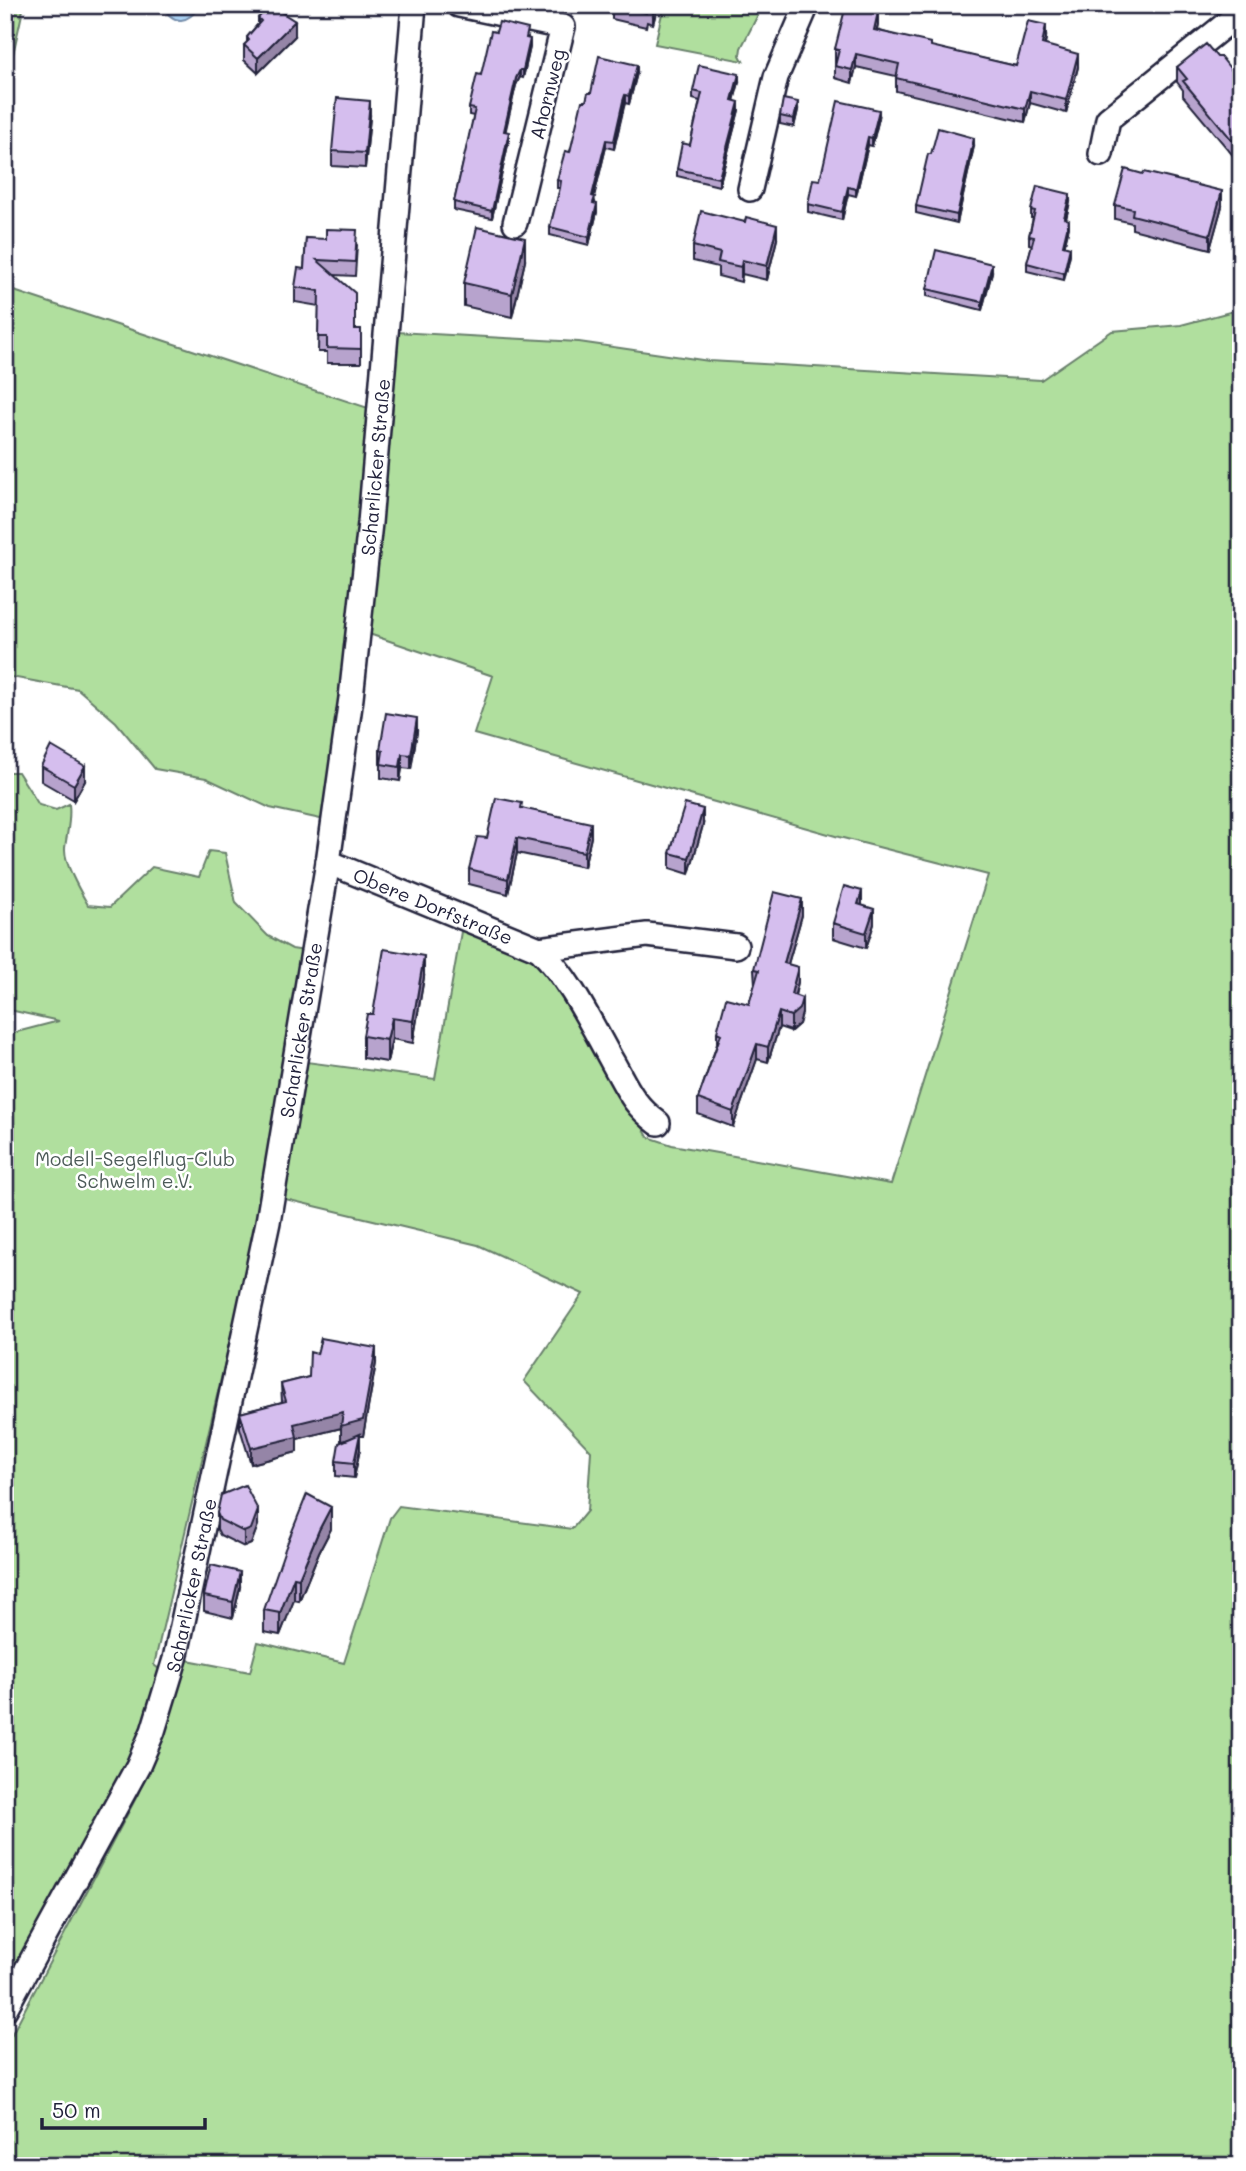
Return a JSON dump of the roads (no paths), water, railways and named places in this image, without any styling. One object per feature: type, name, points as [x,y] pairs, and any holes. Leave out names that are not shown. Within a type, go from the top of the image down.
[{"type":"street","name":"Scharlicker Straße","points":[[5,2009],[138,1766],[153,1731],[175,1658],[268,1222],[328,862],[351,698],[370,523],[414,5]]},
{"type":"street","name":"Ahornweg","points":[[459,5],[563,27],[515,223]]},
{"type":"street","points":[[750,189],[776,77],[807,5]]},
{"type":"street","points":[[1101,154],[1108,119],[1241,12]]},
{"type":"street","name":"Obere Dorfstraße","points":[[328,862],[538,949],[551,961],[576,996],[639,1108],[658,1123]]},
{"type":"street","name":"Obere Dorfstraße","points":[[538,949],[647,935],[736,946]]},
{"type":"water","points":[[162,5],[201,5],[191,16],[181,20],[171,17]]},
{"type":"park label","name":"Modell-Segelflug-Club Schwelm e.V.","points":[[135,1169]]}]
